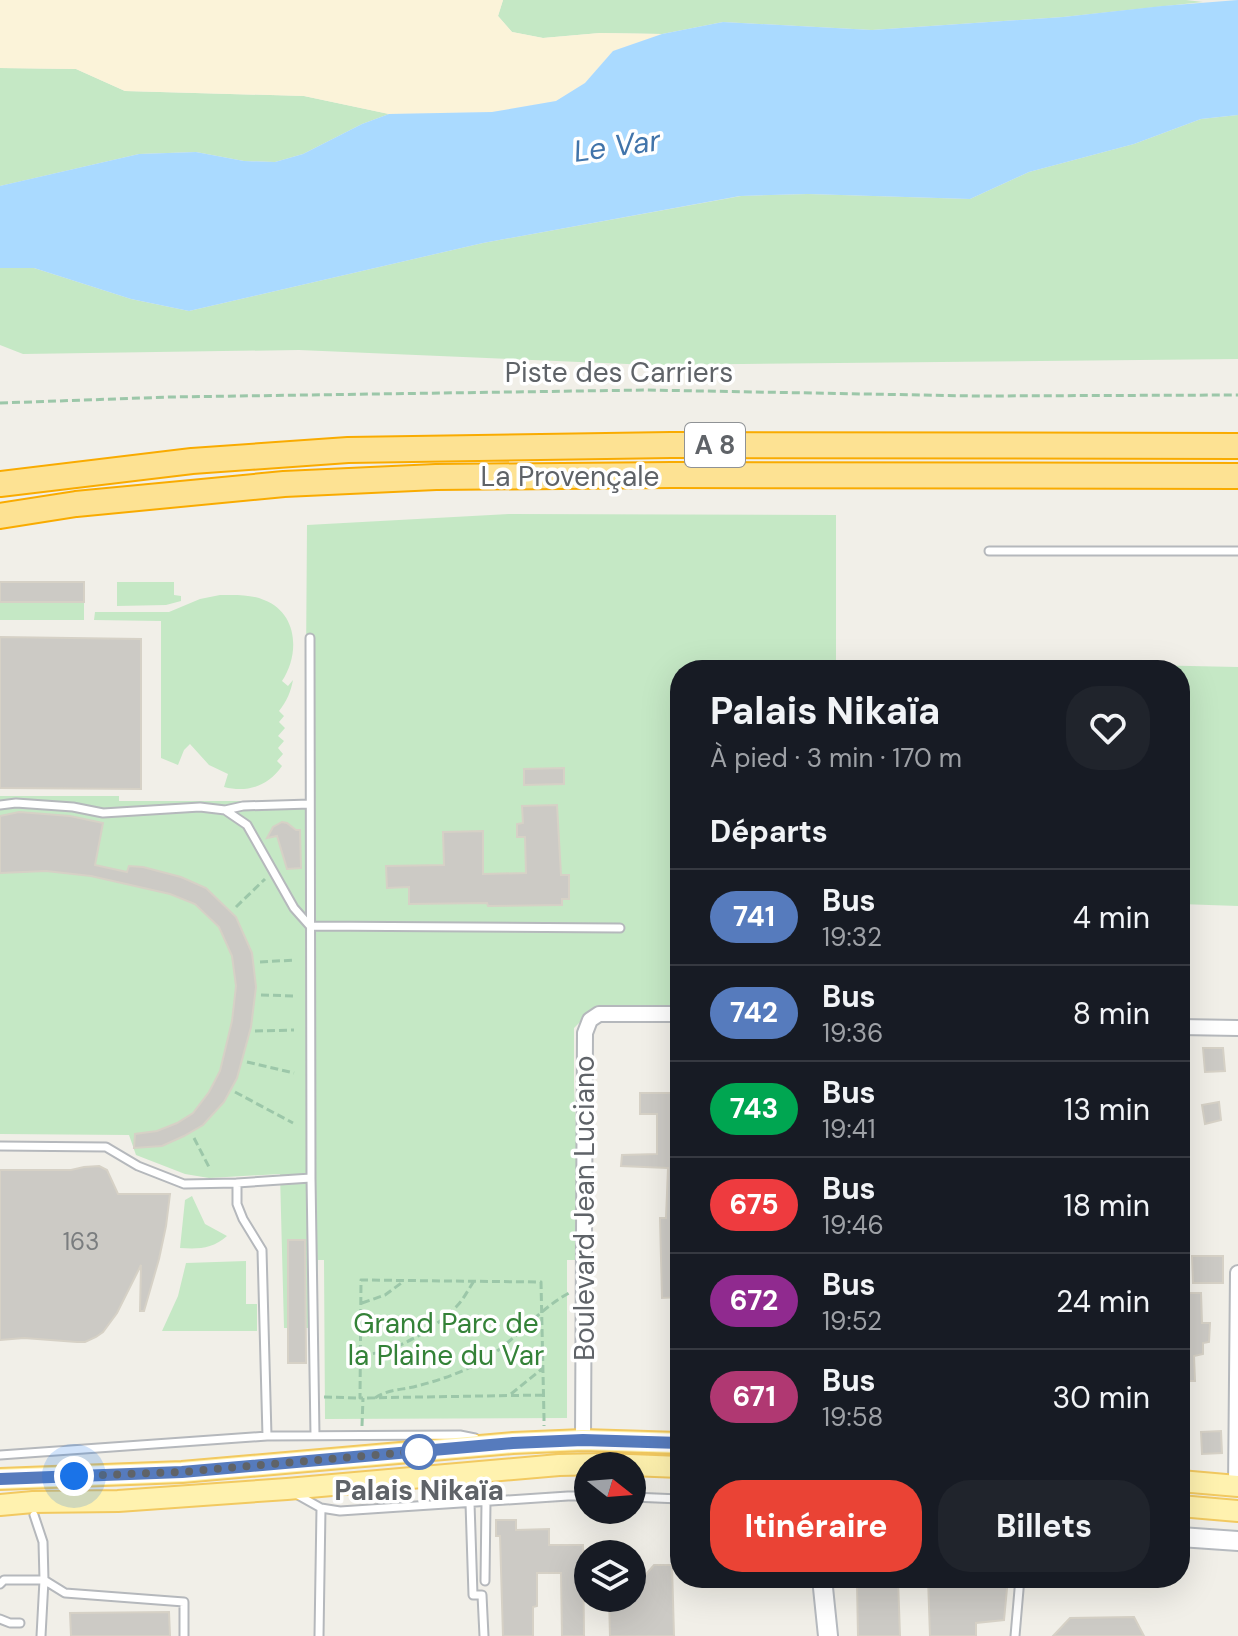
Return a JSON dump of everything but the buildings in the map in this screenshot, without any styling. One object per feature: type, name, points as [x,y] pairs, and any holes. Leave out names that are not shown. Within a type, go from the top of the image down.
[{"type":"highway","name":"La Provençale","points":[[0,484],[192,461],[348,450],[671,445],[1238,446]]},
{"type":"highway","name":"La Provençale","points":[[0,516],[76,504],[284,484],[436,477],[1238,476]]},
{"type":"highway","points":[[0,528],[76,504]]},
{"type":"main road","points":[[0,1479],[182,1472],[513,1443],[583,1440],[670,1443]]},
{"type":"main road","points":[[0,1505],[118,1501],[287,1489],[559,1465],[670,1467]]},
{"type":"main road","points":[[0,1493],[99,1484],[182,1472]]},
{"type":"main road","points":[[1190,1482],[1237,1486]]},
{"type":"main road","points":[[0,1517],[34,1515],[118,1501]]},
{"type":"main road","points":[[1190,1507],[1238,1511]]},
{"type":"main road","points":[[1190,1538],[1238,1541]]},
{"type":"main road","points":[[823,1588],[828,1636]]},
{"type":"main road","points":[[825,1609],[832,1588]]},
{"type":"street","name":"Boulevard Jean Luciano","points":[[583,1440],[585,1033],[590,1020],[599,1014],[670,1014]]},
{"type":"street","points":[[1190,1027],[1238,1028]]},
{"type":"street","points":[[1237,1486],[1238,1273]]},
{"type":"lane","points":[[989,551],[1238,551]]},
{"type":"lane","points":[[310,638],[315,1435]]},
{"type":"lane","points":[[0,805],[16,803],[73,807],[103,813],[310,804]]},
{"type":"lane","points":[[225,810],[247,825],[294,908],[310,926],[620,928]]},
{"type":"lane","points":[[0,1146],[106,1147],[138,1166],[184,1184],[311,1178]]},
{"type":"lane","points":[[237,1183],[237,1204],[262,1250],[267,1436]]},
{"type":"lane","points":[[0,1455],[267,1436],[460,1435],[513,1443]]},
{"type":"lane","points":[[287,1489],[321,1508],[340,1511],[574,1496]]},
{"type":"lane","points":[[646,1498],[670,1499]]},
{"type":"lane","points":[[485,1581],[486,1502]]},
{"type":"lane","points":[[470,1503],[473,1595],[482,1595],[484,1636]]},
{"type":"lane","points":[[319,1636],[321,1508]]},
{"type":"lane","points":[[34,1515],[43,1542],[41,1636]]},
{"type":"lane","points":[[0,1584],[4,1580],[44,1580],[65,1593],[184,1602],[184,1636]]},
{"type":"lane","points":[[1015,1636],[1019,1588]]},
{"type":"lane","points":[[0,1619],[20,1623]]},
{"type":"path","name":"Piste des Carriers","points":[[0,403],[171,397],[647,390],[976,396],[1238,395]]},
{"type":"path","points":[[236,907],[273,871]]},
{"type":"path","points":[[260,962],[295,960]]},
{"type":"path","points":[[261,995],[294,996]]},
{"type":"path","points":[[255,1031],[294,1030]]},
{"type":"path","points":[[247,1062],[294,1073]]},
{"type":"path","points":[[235,1092],[293,1123]]},
{"type":"path","points":[[194,1138],[210,1169]]},
{"type":"path","points":[[361,1435],[361,1280],[541,1282],[544,1442]]},
{"type":"path","points":[[361,1304],[385,1295],[404,1281]]},
{"type":"path","points":[[360,1355],[388,1350],[421,1334],[456,1307],[474,1281]]},
{"type":"path","points":[[375,1398],[456,1374],[479,1363],[500,1350],[567,1293],[584,1291]]},
{"type":"path","points":[[509,1396],[543,1368]]},
{"type":"path","points":[[314,1397],[543,1395]]},
{"type":"green space","points":[[503,0],[1203,2],[1063,17],[872,30],[723,22],[662,34],[600,33],[543,38],[512,32],[498,16]]},
{"type":"green space","points":[[0,68],[76,69],[125,91],[304,96],[389,114],[303,154],[275,162],[244,161],[196,152],[139,154],[0,186]]},
{"type":"green space","points":[[1238,115],[1238,359],[651,365],[299,350],[23,354],[0,345],[0,268],[34,268],[131,299],[189,311],[483,243],[741,196],[808,194],[970,199],[1029,172],[1134,144],[1201,119]]},
{"type":"green space","name":"Grand Parc de la Plaine du Var","points":[[509,514],[836,515],[836,660],[670,660],[670,1008],[601,1005],[574,1028],[578,1178],[576,1260],[567,1260],[567,1418],[325,1419],[324,1260],[318,1260],[317,1328],[284,1328],[280,1174],[209,1178],[185,1174],[136,1155],[129,1135],[0,1134],[0,796],[119,796],[119,801],[305,801],[307,525]]},
{"type":"green space","points":[[117,582],[174,582],[174,595],[181,596],[181,601],[166,605],[117,606]]},
{"type":"green space","points":[[220,595],[253,597],[275,606],[284,614],[292,635],[292,659],[282,681],[288,686],[293,680],[279,711],[284,716],[279,722],[285,728],[278,736],[284,741],[278,748],[283,754],[277,761],[282,766],[264,783],[249,788],[224,787],[228,774],[209,765],[190,744],[178,765],[161,758],[161,621],[94,620],[95,612],[169,612],[200,599]]},
{"type":"green space","points":[[0,602],[84,602],[84,620],[0,620]]},
{"type":"green space","points":[[1190,666],[1238,667],[1238,906],[1190,904]]},
{"type":"green space","points":[[192,1196],[205,1224],[227,1236],[216,1244],[180,1248],[185,1200]]},
{"type":"green space","points":[[246,1261],[246,1304],[257,1304],[257,1331],[162,1331],[178,1296],[186,1263]]},
{"type":"sand","points":[[0,0],[503,0],[498,16],[512,32],[543,38],[600,33],[662,34],[613,51],[585,83],[556,101],[492,112],[389,114],[304,96],[125,91],[76,69],[0,68]]},
{"type":"water","name":"Le Var","points":[[1238,0],[1238,115],[1201,119],[1134,144],[1029,172],[970,199],[808,194],[740,196],[483,243],[189,311],[131,299],[34,268],[0,268],[0,186],[139,154],[196,152],[244,161],[275,162],[303,154],[389,114],[492,112],[556,101],[585,83],[613,51],[662,34],[723,22],[872,30],[1063,17]]},
{"type":"bus line","name":"741","points":[[0,1479],[182,1472],[513,1443],[583,1440],[670,1443]]},
{"type":"place","name":"Palais Nikaïa","points":[[419,1452]]},
{"type":"route","points":[[74,1476],[182,1472],[422,1451],[419,1452]]}]
